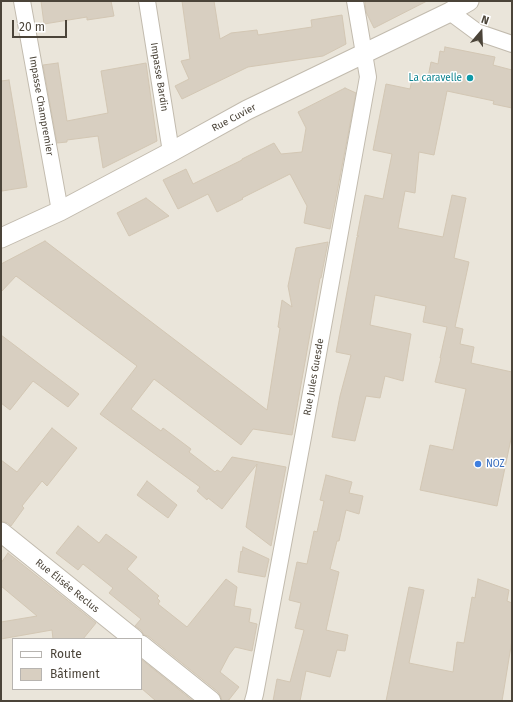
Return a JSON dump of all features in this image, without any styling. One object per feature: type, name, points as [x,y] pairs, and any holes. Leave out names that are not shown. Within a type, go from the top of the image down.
[{"type":"street","name":"Impasse Champremier","points":[[22,1],[60,210]]},
{"type":"street","name":"Impasse Bardin","points":[[147,1],[171,152]]},
{"type":"street","name":"Rue Jules Guesde","points":[[253,701],[303,437],[368,77],[355,1]]},
{"type":"street","name":"Rue Cuvier","points":[[1,238],[60,210],[247,110],[450,12],[469,1]]},
{"type":"street","points":[[450,12],[477,32],[512,44]]},
{"type":"street","name":"Rue Élisée Reclus","points":[[1,532],[133,638]]},
{"type":"street","points":[[142,646],[211,701]]},
{"type":"shaded area","points":[[1,1],[512,1],[512,701],[1,701]]},
{"type":"building","points":[[41,1],[111,1],[114,16],[87,20],[87,17],[44,24]]},
{"type":"building","points":[[182,1],[214,1],[220,39],[231,33],[257,30],[258,35],[312,27],[311,20],[342,15],[346,44],[323,56],[248,67],[182,99],[175,86],[189,79],[181,61],[190,59]]},
{"type":"building","points":[[365,1],[427,1],[374,28],[366,12]]},
{"type":"building","points":[[445,47],[495,57],[493,65],[512,70],[512,108],[493,104],[494,101],[447,91],[434,155],[419,152],[415,193],[405,191],[398,228],[443,237],[452,195],[466,198],[454,258],[469,262],[455,327],[463,329],[460,344],[474,347],[471,363],[512,372],[512,434],[497,506],[420,490],[430,445],[453,450],[466,389],[435,382],[447,327],[423,322],[426,306],[375,295],[370,325],[411,334],[403,381],[385,376],[380,398],[366,396],[355,441],[332,437],[340,396],[351,355],[336,352],[357,237],[359,236],[357,236],[365,195],[383,199],[392,154],[373,150],[386,84],[410,89],[412,79],[427,82],[431,62],[438,64],[440,51],[444,52]]},
{"type":"building","points":[[58,63],[67,121],[108,113],[101,71],[146,63],[157,141],[103,168],[98,136],[67,140],[67,142],[57,143],[43,65]]},
{"type":"building","points":[[9,80],[27,187],[2,191],[1,81]]},
{"type":"building","points":[[345,88],[356,93],[330,229],[304,223],[307,206],[290,174],[217,212],[208,194],[178,209],[163,180],[186,169],[193,184],[274,143],[281,154],[302,152],[306,128],[298,112]]},
{"type":"building","points":[[146,198],[169,216],[129,236],[117,213]]},
{"type":"building","points":[[45,241],[267,410],[280,328],[278,327],[282,300],[292,307],[288,286],[296,248],[328,242],[320,278],[292,435],[253,429],[241,445],[154,379],[131,409],[161,431],[163,428],[191,449],[189,452],[215,472],[217,470],[221,472],[232,457],[286,467],[271,546],[246,527],[257,464],[222,509],[208,498],[207,500],[197,491],[200,487],[100,414],[137,366],[16,276],[1,292],[1,264]]},
{"type":"building","points":[[1,335],[79,394],[68,407],[33,381],[10,410],[1,403]]},
{"type":"building","points":[[52,428],[77,448],[47,486],[42,481],[22,506],[24,508],[11,526],[8,523],[1,521],[1,460],[17,472]]},
{"type":"building","points":[[326,475],[352,482],[349,493],[363,496],[359,514],[346,510],[339,541],[337,541],[330,569],[339,572],[326,630],[348,635],[345,651],[337,650],[330,677],[306,671],[300,701],[273,701],[277,679],[290,682],[304,630],[295,628],[301,603],[289,600],[297,562],[307,564],[314,531],[317,532],[324,501],[320,500]]},
{"type":"building","points":[[147,481],[177,505],[168,518],[137,495]]},
{"type":"building","points":[[78,526],[99,543],[106,534],[137,557],[127,569],[159,596],[157,598],[160,601],[158,604],[187,627],[226,579],[237,587],[234,606],[251,609],[249,622],[257,624],[252,651],[235,647],[220,672],[239,687],[228,701],[222,701],[218,692],[148,636],[144,635],[141,630],[135,626],[141,619],[109,593],[113,588],[83,564],[78,570],[56,553]]},
{"type":"building","points":[[243,547],[269,559],[265,577],[238,572]]},
{"type":"building","points":[[8,553],[96,623],[84,638],[53,638],[52,630],[1,639],[1,622],[37,616],[1,586],[1,563]]},
{"type":"building","points":[[478,579],[509,590],[507,601],[512,603],[512,640],[502,701],[386,701],[409,587],[424,590],[409,663],[453,672],[457,642],[464,643],[472,597],[475,598]]},
{"type":"building","points":[[142,660],[193,701],[156,701],[142,689]]},
{"type":"place","name":"La caravelle","points":[[470,78]]},
{"type":"place","name":"NOZ","points":[[478,464]]}]
